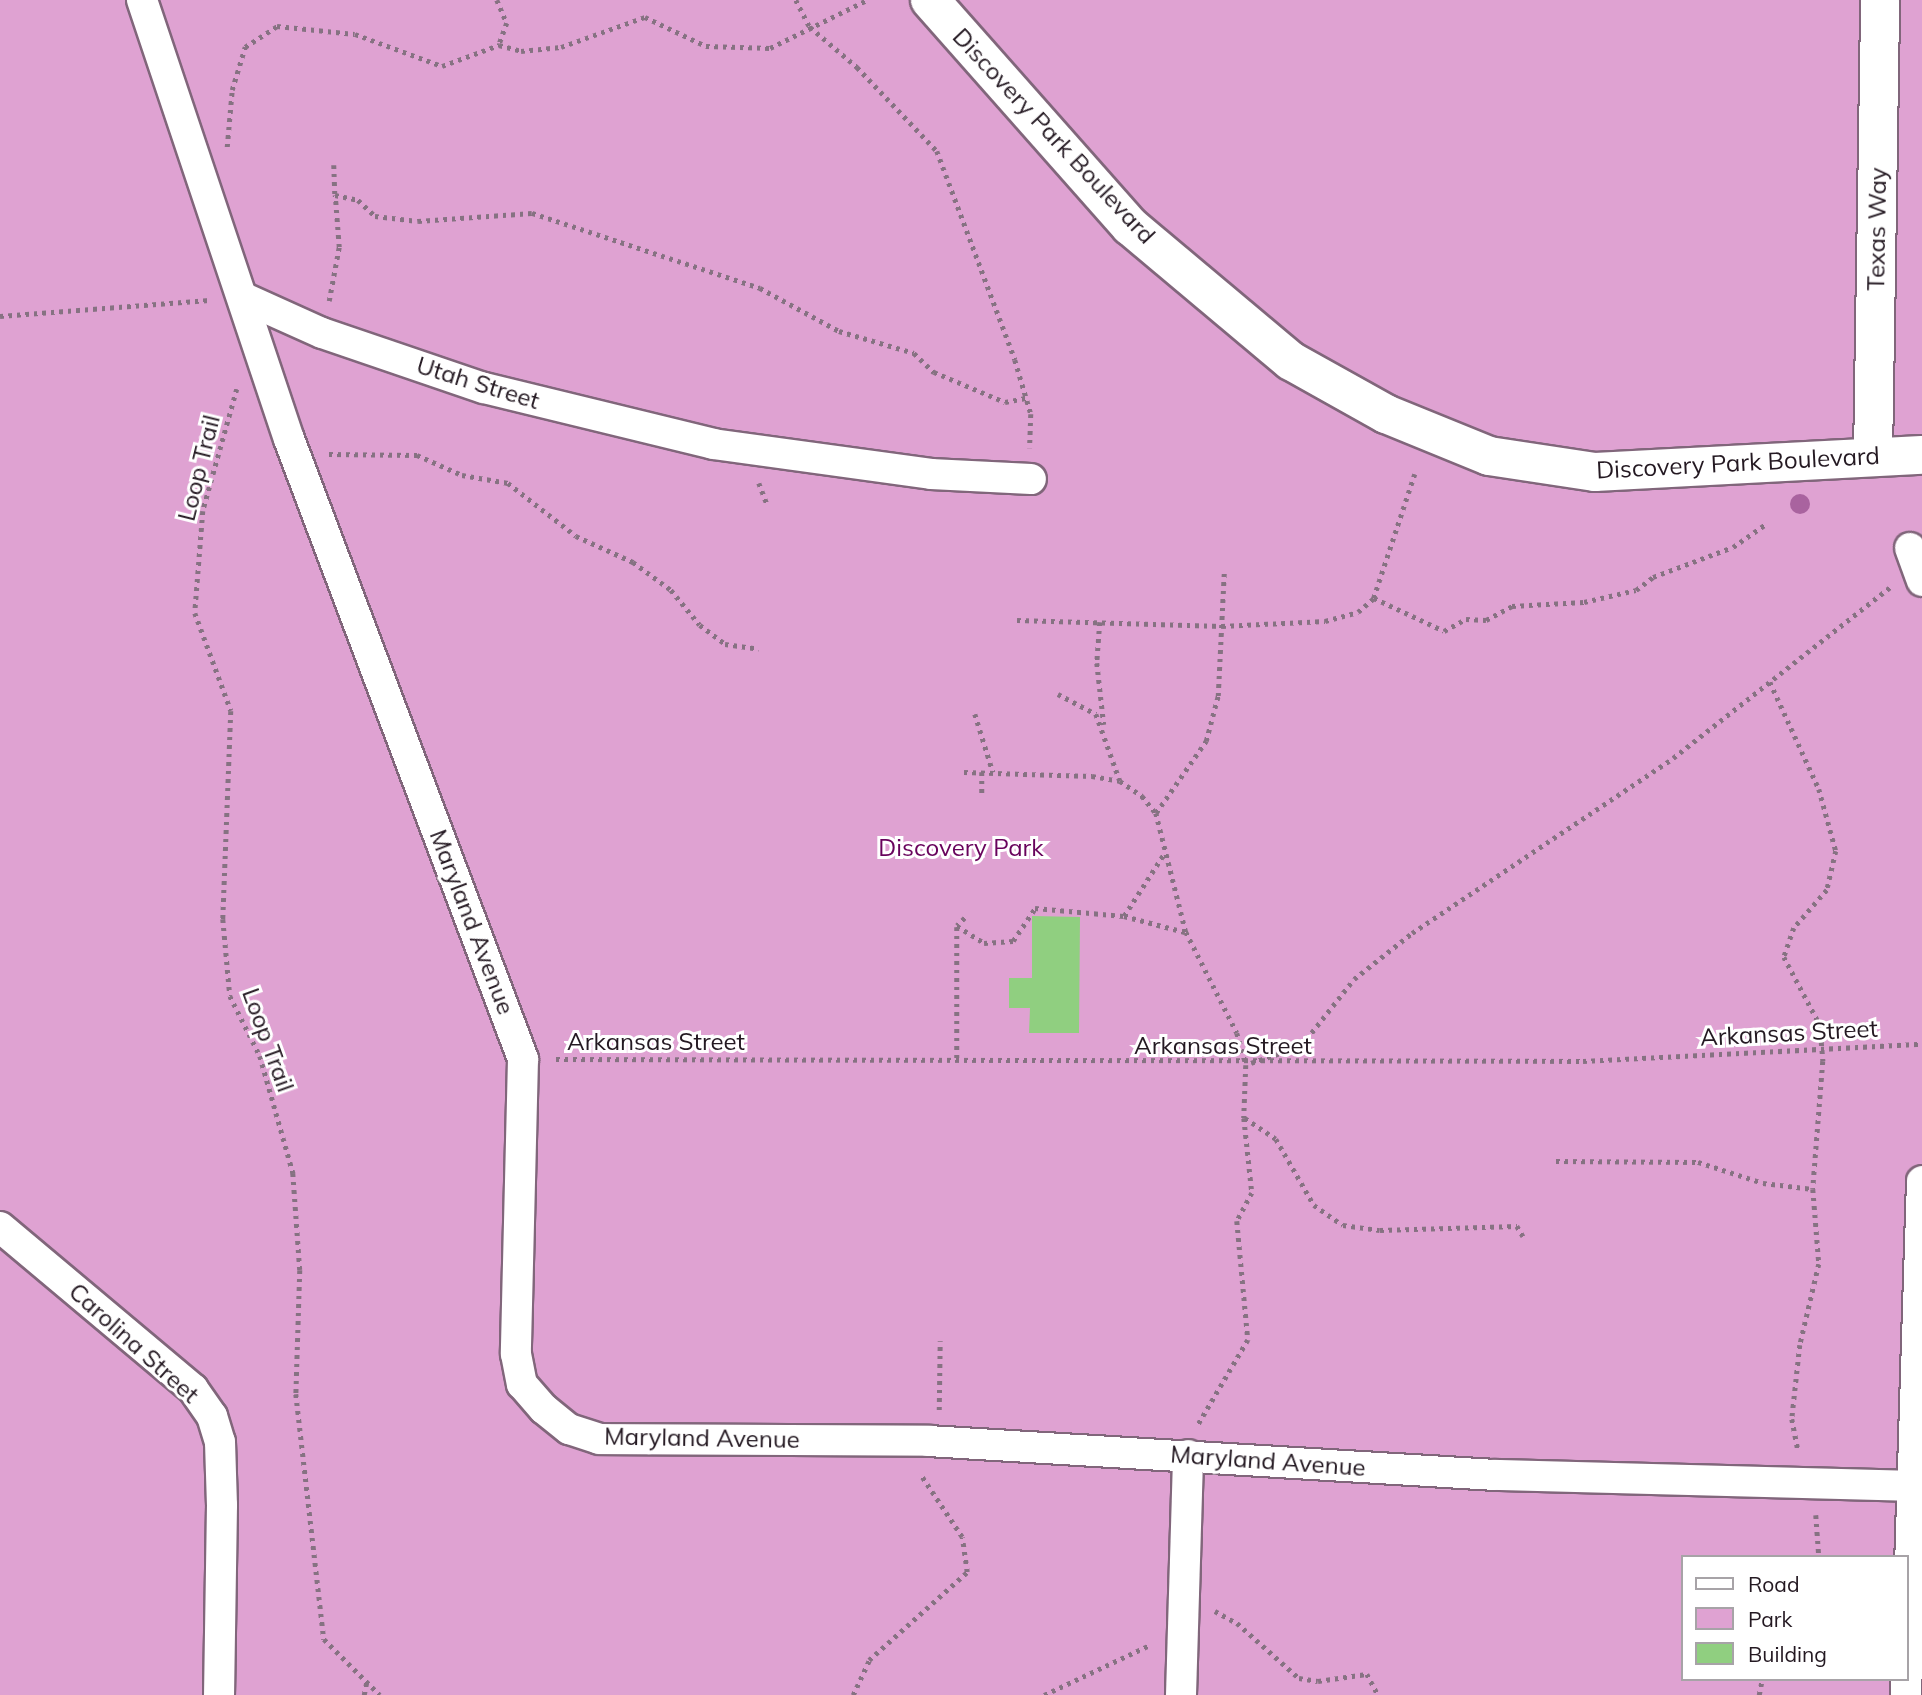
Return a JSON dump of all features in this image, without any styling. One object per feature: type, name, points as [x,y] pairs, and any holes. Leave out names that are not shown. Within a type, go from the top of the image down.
[{"type":"street","points":[[142,0],[212,198],[244,298]]},
{"type":"street","name":"Discovery Park Boulevard","points":[[929,0],[1130,226],[1291,360],[1385,414],[1489,456],[1595,472],[1922,454]]},
{"type":"street","name":"Texas Way","points":[[1873,457],[1880,0]]},
{"type":"street","name":"Utah Street","points":[[244,298],[322,333],[484,388],[713,444],[931,474],[1031,465]]},
{"type":"street","name":"Maryland Avenue","points":[[244,298],[289,439],[523,1059],[516,1354],[522,1384],[569,1429],[599,1439],[928,1441],[1496,1475],[1911,1486]]},
{"type":"street","points":[[1908,1611],[1922,1181]]},
{"type":"street","name":"Carolina Street","points":[[0,1227],[193,1389],[212,1416],[220,1441],[222,1505],[219,1695]]},
{"type":"street","points":[[1181,1695],[1180,1610],[1188,1455]]},
{"type":"path","points":[[497,0],[508,23],[499,45]]},
{"type":"path","points":[[796,0],[810,27],[857,67],[937,151],[1026,398],[1031,465]]},
{"type":"path","points":[[212,198],[227,154],[232,90],[245,47],[277,26],[355,34],[442,66],[499,45],[521,51],[561,47],[645,17],[706,46],[769,48],[867,0]]},
{"type":"path","points":[[322,333],[339,247],[334,165]]},
{"type":"path","points":[[335,195],[358,200],[375,216],[418,221],[532,213],[760,288],[839,331],[915,353],[934,372],[1005,402],[1026,398]]},
{"type":"path","points":[[0,316],[244,298]]},
{"type":"path","name":"Loop Trail","points":[[241,376],[203,511],[195,613],[231,711],[223,919],[230,996],[260,1056],[293,1173],[300,1270],[296,1394],[324,1639],[380,1695]]},
{"type":"path","points":[[289,439],[333,455],[373,451],[417,455],[462,475],[508,483],[576,536],[633,562],[671,590],[700,625],[725,644],[759,649]]},
{"type":"path","points":[[1017,620],[1222,626],[1325,621],[1358,612],[1374,598],[1415,474]]},
{"type":"path","points":[[1374,598],[1444,631],[1512,606],[1584,602],[1636,590],[1653,578],[1733,547],[1765,524]]},
{"type":"path","points":[[1247,1065],[1301,1046],[1354,979],[1412,933],[1662,766],[1916,565]]},
{"type":"path","points":[[1156,813],[1206,741],[1218,696],[1224,573]]},
{"type":"path","points":[[1100,622],[1097,663],[1105,727],[1120,781],[1156,813],[1186,932],[1237,1033],[1247,1065],[1244,1118],[1252,1193],[1237,1221],[1248,1340],[1199,1420],[1188,1455]]},
{"type":"path","points":[[1770,682],[1819,789],[1836,851],[1827,890],[1794,928],[1784,957],[1820,1025],[1823,1114],[1813,1189],[1819,1264],[1800,1345],[1792,1419],[1794,1442],[1813,1483]]},
{"type":"path","points":[[1058,694],[1096,714],[1105,727]]},
{"type":"path","points":[[975,713],[993,772]]},
{"type":"path","points":[[964,772],[1120,781]]},
{"type":"path","points":[[982,772],[982,796]]},
{"type":"path","points":[[1124,916],[1165,854]]},
{"type":"path","points":[[957,926],[984,943],[1013,941],[1035,908],[1124,916],[1186,932]]},
{"type":"path","points":[[957,1062],[957,926],[965,918]]},
{"type":"path","name":"Arkansas Street","points":[[523,1059],[1247,1065],[1583,1061],[1922,1044]]},
{"type":"path","points":[[1244,1118],[1276,1139],[1314,1205],[1343,1225],[1380,1230],[1517,1226],[1523,1236]]},
{"type":"path","points":[[1556,1161],[1698,1162],[1763,1183],[1802,1184],[1813,1189]]},
{"type":"path","points":[[1802,1184],[1814,1174]]},
{"type":"path","points":[[853,1695],[869,1660],[967,1572],[962,1537],[918,1472]]},
{"type":"path","points":[[1818,1534],[1819,1555]]},
{"type":"path","points":[[1044,1695],[1147,1648],[1180,1610],[1206,1607],[1237,1623],[1299,1678],[1318,1681],[1367,1674],[1378,1695]]},
{"type":"path","points":[[364,1695],[367,1680]]},
{"type":"green space","name":"Discovery Park","points":[[0,0],[1922,0],[1922,1695],[0,1695]]},
{"type":"building","points":[[1032,916],[1080,917],[1079,1033],[1029,1033],[1030,1008],[1009,1008],[1009,978],[1032,978]]}]
